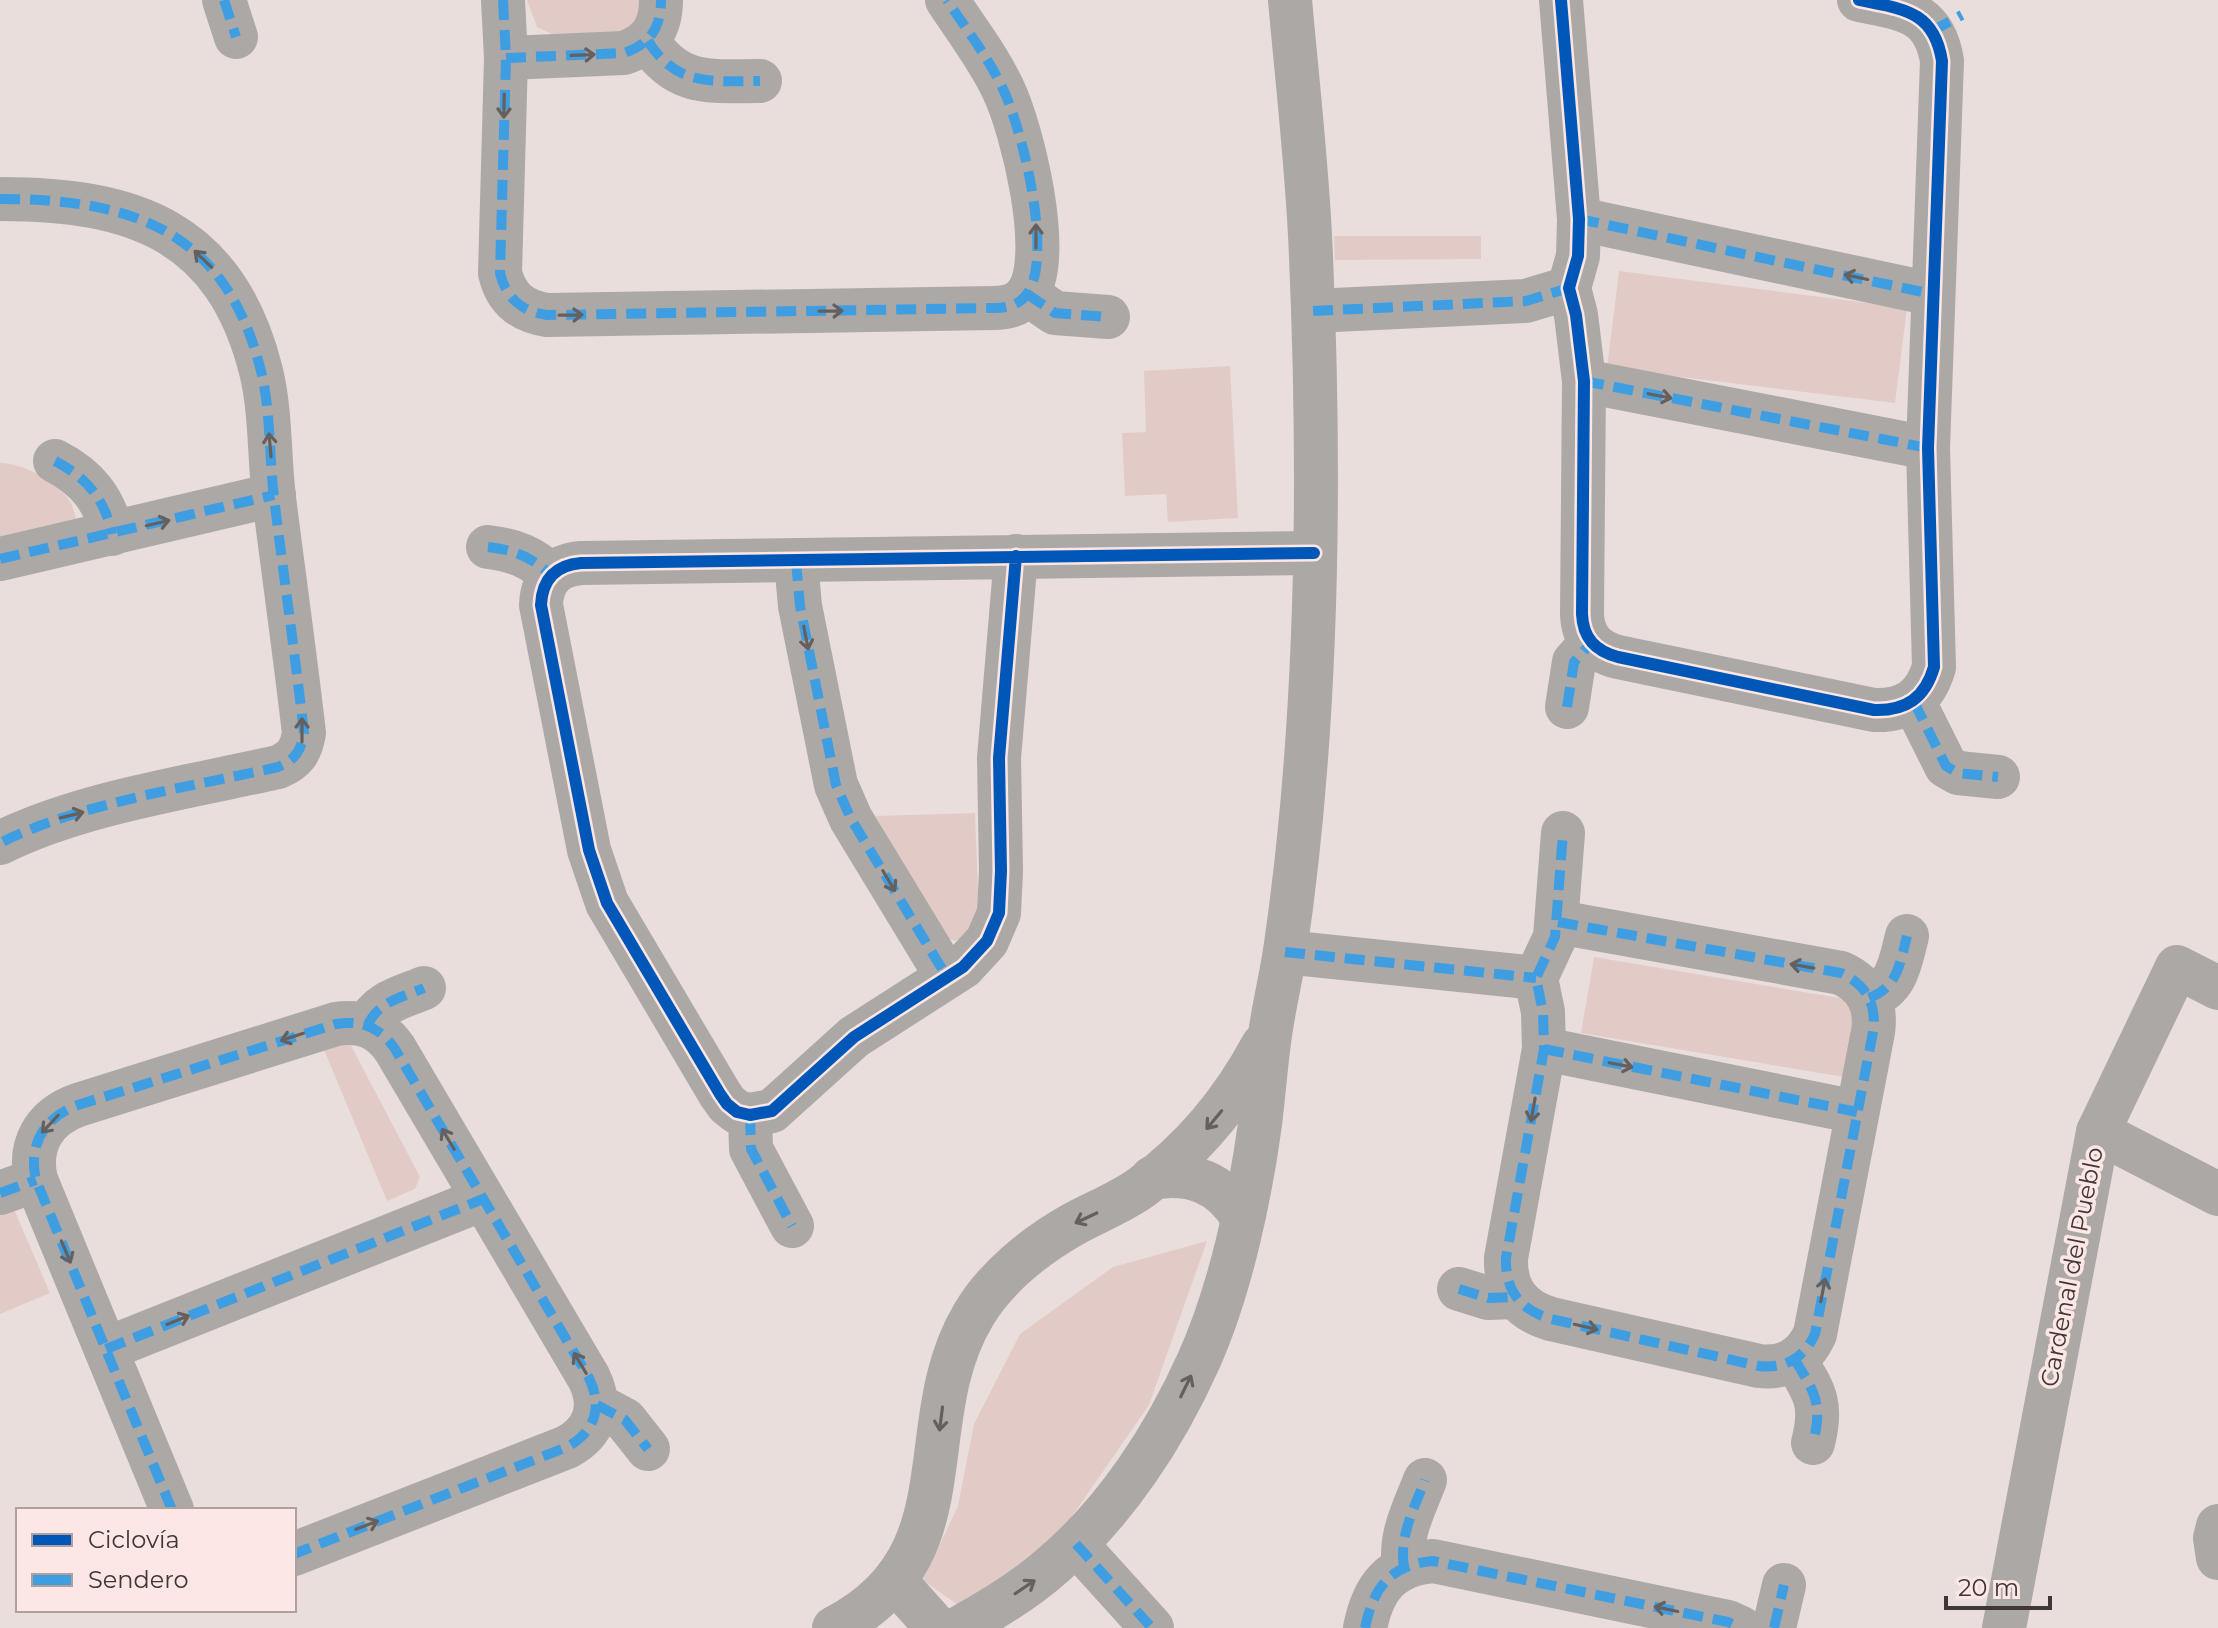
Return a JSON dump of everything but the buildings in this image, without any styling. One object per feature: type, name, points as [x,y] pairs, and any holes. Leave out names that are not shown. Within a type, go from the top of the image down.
[{"type":"street","points":[[503,0],[506,58],[500,273],[508,294],[525,309],[547,315],[994,308],[1017,304],[1027,294],[1035,266],[1036,230],[1033,194],[1017,122],[987,59],[947,0]]},
{"type":"street","points":[[506,58],[624,53],[648,41],[657,28],[661,0]]},
{"type":"street","points":[[959,1628],[1036,1580],[1076,1544],[1127,1483],[1180,1399],[1216,1314],[1242,1217],[1260,1128],[1270,1030],[1285,952],[1304,777],[1314,553],[1313,311],[1305,156],[1292,20],[1275,0]]},
{"type":"street","points":[[1561,0],[1579,219],[1578,256],[1569,288],[1576,315],[1584,381],[1582,625],[1598,650],[1618,657],[1874,710],[1902,708],[1914,702],[1924,692],[1934,667],[1928,448],[1942,61],[1939,45],[1947,23],[1859,0]]},
{"type":"street","points":[[648,41],[657,55],[684,76],[700,81],[760,81]]},
{"type":"street","points":[[0,199],[48,199],[117,211],[168,232],[189,245],[207,262],[236,300],[262,374],[304,733],[296,756],[278,767],[62,818],[0,843]]},
{"type":"street","points":[[1579,219],[1932,294]]},
{"type":"street","points":[[1313,311],[1526,301],[1569,288]]},
{"type":"street","points":[[1027,294],[1055,313],[1108,317]]},
{"type":"street","points":[[1584,381],[1928,448]]},
{"type":"street","points":[[55,461],[79,476],[96,493],[112,534]]},
{"type":"street","points":[[0,559],[274,495]]},
{"type":"street","points":[[488,547],[517,552],[551,575]]},
{"type":"street","points":[[1016,556],[999,758],[999,913],[987,941],[976,955],[947,977],[854,1037],[772,1111],[750,1115],[737,1112],[720,1094],[617,921],[599,883],[586,835],[541,605],[545,584],[551,575],[559,568],[581,563],[1016,556],[1314,553]]},
{"type":"street","points":[[796,561],[800,606],[836,785],[851,819],[947,977]]},
{"type":"street","points":[[1567,707],[1574,662],[1591,643]]},
{"type":"street","points":[[1914,702],[1946,766],[1958,773],[1998,777]]},
{"type":"street","points":[[1558,922],[1841,973],[1853,979],[1869,998],[1874,1020],[1815,1334],[1804,1353],[1795,1360],[1772,1367],[1759,1366],[1537,1315],[1515,1297],[1509,1285],[1506,1258],[1544,1049],[1543,1012],[1536,978],[1549,953],[1558,922],[1563,833]]},
{"type":"street","points":[[1869,998],[1894,982],[1907,936]]},
{"type":"street","points":[[1285,952],[1536,978]]},
{"type":"street","name":"Cardenal del Pueblo","points":[[2004,1628],[2098,1132],[2177,967],[2218,988]]},
{"type":"street","points":[[368,1025],[382,1006],[424,988]]},
{"type":"street","points":[[171,1508],[106,1349],[18,1187],[33,1166],[38,1138],[54,1117],[66,1110],[336,1024],[358,1022],[368,1025],[379,1031],[395,1049],[589,1378],[597,1405],[595,1419],[588,1431],[579,1441],[567,1447],[296,1553]]},
{"type":"street","points":[[834,1628],[863,1612],[895,1581],[912,1553],[933,1491],[940,1420],[953,1358],[975,1311],[1028,1254],[1074,1224],[1120,1200],[1198,1139],[1240,1085],[1270,1030]]},
{"type":"street","points":[[1544,1049],[1857,1112]]},
{"type":"street","points":[[750,1115],[751,1149],[792,1226]]},
{"type":"street","points":[[2098,1132],[2218,1194]]},
{"type":"street","points":[[1152,1178],[1182,1175],[1211,1184],[1223,1192],[1242,1217]]},
{"type":"street","points":[[106,1349],[483,1199]]},
{"type":"street","points":[[1459,1289],[1488,1298],[1515,1297]]},
{"type":"street","points":[[1795,1360],[1813,1389],[1818,1404],[1813,1443]]},
{"type":"street","points":[[597,1405],[625,1420],[648,1449]]},
{"type":"street","points":[[1404,1567],[1404,1535],[1425,1480]]},
{"type":"street","points":[[2218,1526],[2215,1538],[2218,1558]]},
{"type":"street","points":[[1076,1544],[1152,1628]]},
{"type":"street","points":[[1363,1622],[1382,1584],[1404,1567],[1418,1562],[1447,1562],[1728,1622],[1741,1628]]},
{"type":"street","points":[[895,1581],[937,1628]]},
{"type":"street","points":[[1774,1628],[1784,1585]]},
{"type":"shaded area","points":[[527,0],[650,0],[624,36],[562,39],[537,27]]},
{"type":"shaded area","points":[[1334,236],[1481,236],[1481,259],[1335,260]]},
{"type":"shaded area","points":[[1619,271],[1907,308],[1895,403],[1607,368]]},
{"type":"shaded area","points":[[1230,366],[1238,518],[1168,522],[1166,494],[1125,496],[1122,433],[1146,432],[1144,371]]},
{"type":"shaded area","points":[[0,463],[20,466],[51,482],[72,505],[77,524],[0,540]]},
{"type":"shaded area","points":[[975,813],[979,918],[971,933],[955,941],[938,935],[876,816]]},
{"type":"shaded area","points":[[1594,957],[1857,1001],[1844,1077],[1581,1033]]},
{"type":"shaded area","points":[[348,1040],[420,1177],[415,1189],[387,1201],[322,1045]]},
{"type":"shaded area","points":[[13,1207],[50,1293],[0,1314],[0,1213]]},
{"type":"shaded area","points":[[1207,1241],[1149,1405],[1059,1535],[962,1608],[923,1580],[958,1506],[974,1424],[1020,1334],[1113,1267]]},
{"type":"marked path","points":[[224,0],[236,37]]},
{"type":"marked path","points":[[503,0],[506,58],[500,273],[506,290],[516,302],[547,315],[999,308],[1020,301],[1027,294],[1034,276],[1037,252],[1032,192],[1019,132],[1003,89],[984,54],[947,0]]},
{"type":"marked path","points":[[506,58],[624,53],[641,45],[652,34],[659,19],[661,0]]},
{"type":"marked path","points":[[1932,31],[1962,15]]},
{"type":"marked path","points":[[648,41],[659,56],[683,74],[711,80],[760,81]]},
{"type":"marked path","points":[[0,199],[92,206],[132,217],[168,232],[198,255],[224,285],[245,323],[264,387],[274,498],[304,733],[296,754],[278,767],[100,807],[31,829],[0,843]]},
{"type":"marked path","points":[[1579,219],[1932,294]]},
{"type":"marked path","points":[[1313,311],[1526,301],[1569,288]]},
{"type":"marked path","points":[[1027,294],[1055,313],[1108,317]]},
{"type":"marked path","points":[[1584,381],[1928,448]]},
{"type":"marked path","points":[[55,461],[76,474],[92,490],[104,510],[112,534]]},
{"type":"marked path","points":[[0,559],[274,495]]},
{"type":"marked path","points":[[488,547],[522,555],[551,575]]},
{"type":"marked path","points":[[796,561],[800,606],[836,785],[851,819],[947,977]]},
{"type":"marked path","points":[[1567,707],[1574,662],[1591,643]]},
{"type":"marked path","points":[[1914,702],[1946,766],[1958,773],[1998,777]]},
{"type":"marked path","points":[[1558,922],[1841,973],[1858,983],[1868,997],[1873,1013],[1873,1032],[1815,1334],[1805,1350],[1793,1360],[1777,1366],[1759,1366],[1551,1319],[1523,1304],[1508,1280],[1506,1258],[1544,1049],[1543,1012],[1536,978],[1555,937],[1563,833]]},
{"type":"marked path","points":[[1869,998],[1892,981],[1900,965],[1907,936]]},
{"type":"marked path","points":[[1285,952],[1536,978]]},
{"type":"marked path","points":[[368,1025],[384,1006],[424,988]]},
{"type":"marked path","points":[[171,1508],[36,1180],[34,1155],[37,1144],[41,1134],[56,1117],[78,1105],[336,1024],[362,1024],[383,1035],[395,1049],[589,1378],[596,1409],[584,1434],[567,1447],[296,1553]]},
{"type":"marked path","points":[[1544,1049],[1857,1112]]},
{"type":"marked path","points":[[750,1115],[751,1149],[792,1226]]},
{"type":"marked path","points":[[0,1193],[36,1180]]},
{"type":"marked path","points":[[106,1349],[483,1199]]},
{"type":"marked path","points":[[1459,1289],[1488,1298],[1515,1297]]},
{"type":"marked path","points":[[1795,1360],[1808,1381],[1817,1408],[1813,1443]]},
{"type":"marked path","points":[[597,1405],[625,1420],[648,1449]]},
{"type":"marked path","points":[[1404,1567],[1406,1533],[1425,1480]]},
{"type":"marked path","points":[[1076,1544],[1152,1628]]},
{"type":"marked path","points":[[1365,1628],[1373,1601],[1386,1581],[1405,1568],[1433,1561],[1728,1622],[1741,1628]]},
{"type":"marked path","points":[[1774,1628],[1784,1585]]},
{"type":"cycle path","points":[[1561,0],[1579,219],[1578,256],[1569,288],[1576,315],[1584,381],[1582,614],[1588,637],[1597,647],[1618,657],[1885,710],[1913,700],[1925,687],[1934,667],[1928,448],[1942,61],[1938,44],[1924,22],[1902,10],[1859,0]]},
{"type":"cycle path","points":[[1016,556],[999,758],[999,913],[987,941],[963,967],[854,1037],[772,1111],[750,1115],[737,1112],[720,1094],[607,903],[589,850],[541,605],[544,588],[552,575],[564,567],[581,563],[765,561],[856,559],[948,558],[1039,557],[1314,553]]}]
